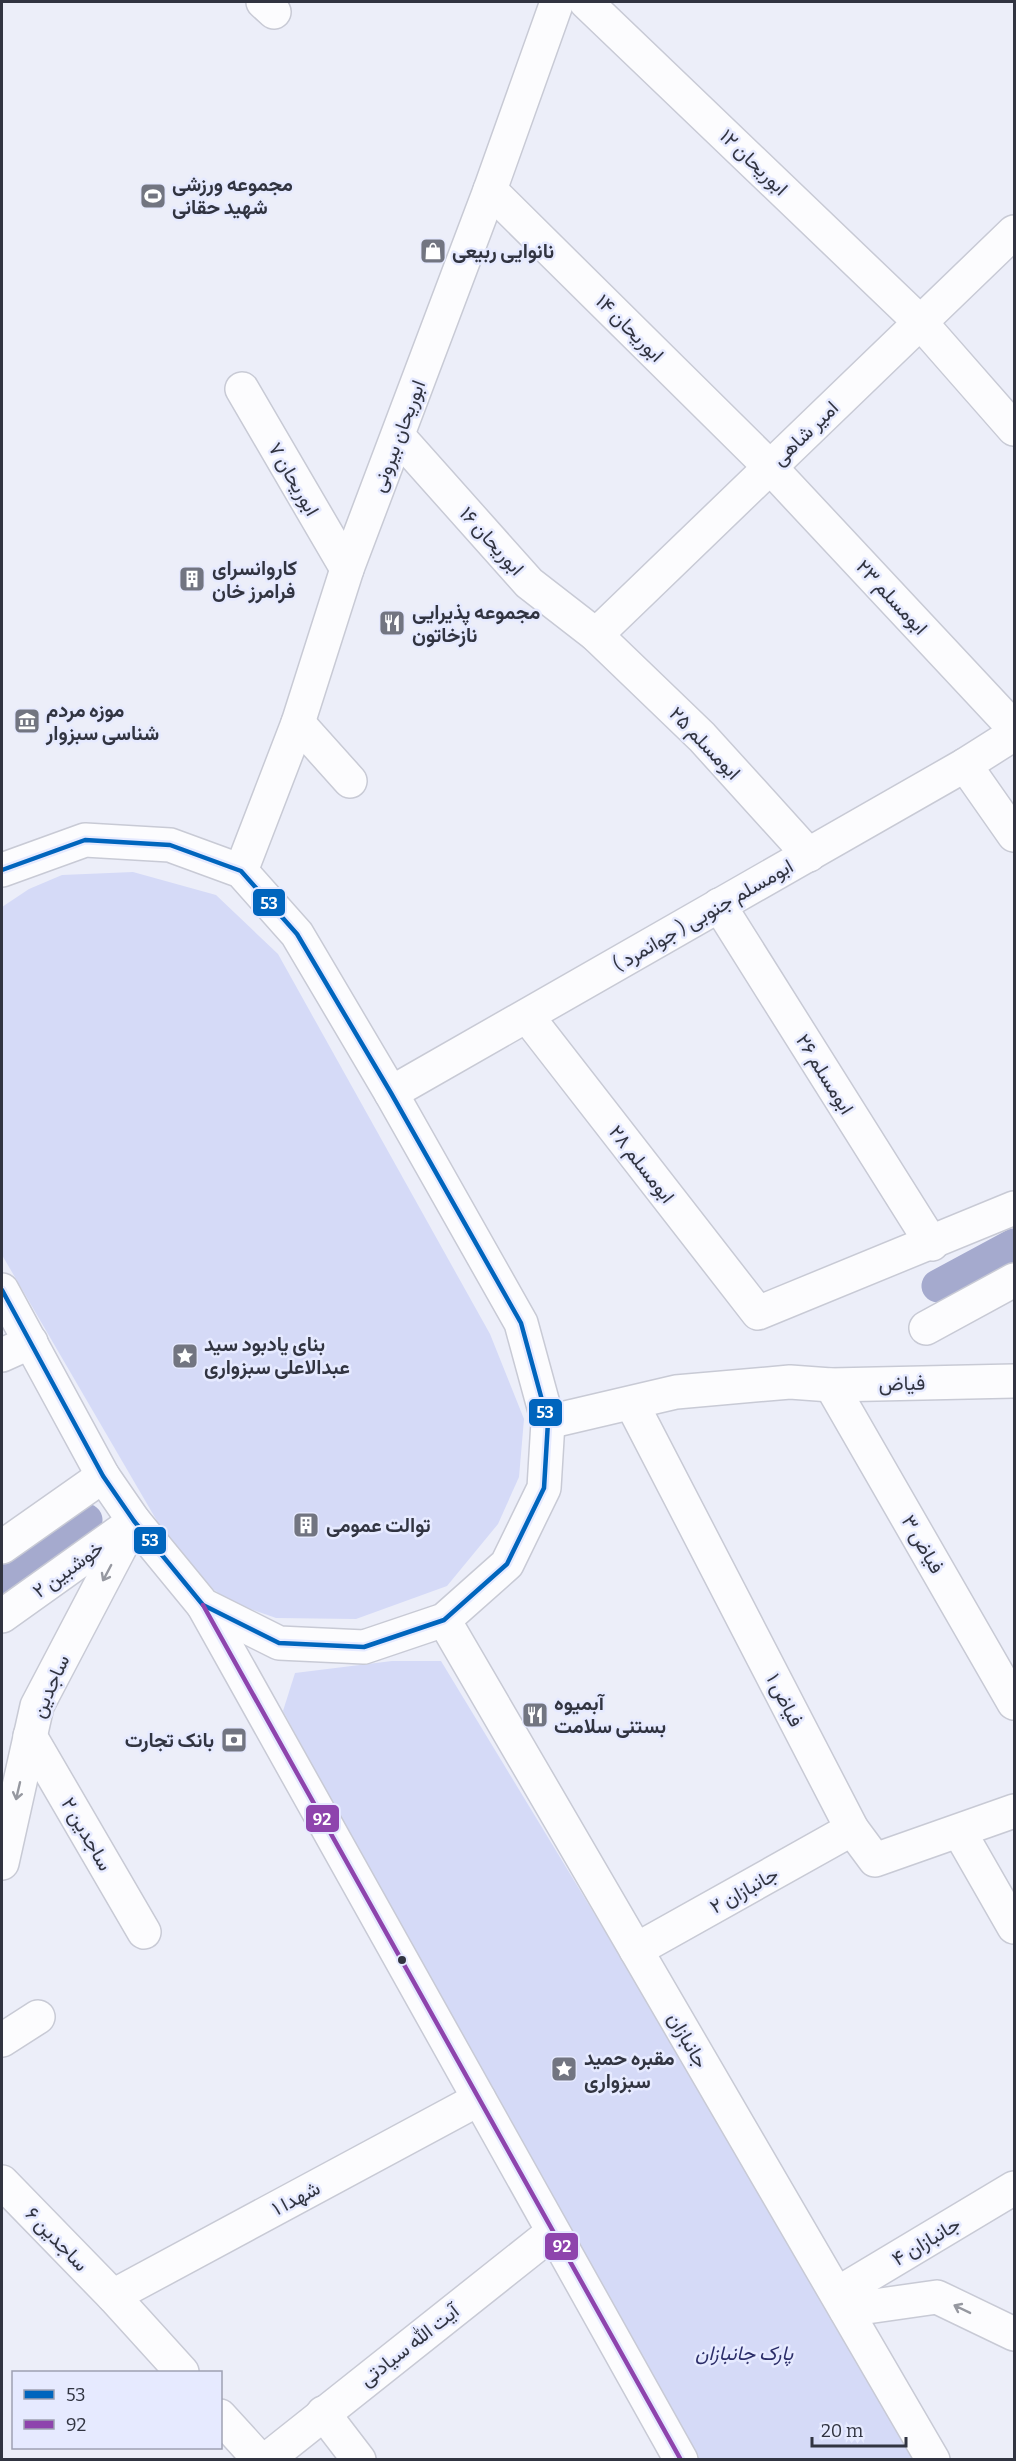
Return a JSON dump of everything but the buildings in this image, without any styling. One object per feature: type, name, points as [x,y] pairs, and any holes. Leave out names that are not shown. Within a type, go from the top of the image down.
[{"type":"street","name":"ابوریحان بیرونی","points":[[241,871],[298,723],[347,569],[490,190],[557,2]]},
{"type":"street","name":"ابوریحان ۱۲","points":[[586,2],[921,323],[1014,429]]},
{"type":"street","name":"ابوریحان ۱۴","points":[[490,190],[770,467]]},
{"type":"street","name":"امیر شاهی","points":[[596,635],[1014,232]]},
{"type":"street","name":"ابوریحان ۷","points":[[242,389],[347,569]]},
{"type":"street","name":"ابوریحان ۱۶","points":[[398,436],[529,584],[596,635]]},
{"type":"street","name":"ابومسلم ۲۳","points":[[770,467],[1014,728]]},
{"type":"street","name":"ابومسلم ۲۵","points":[[596,635],[702,737],[809,855]]},
{"type":"street","points":[[298,723],[350,781]]},
{"type":"street","name":"ابومسلم جنوبی ( جوانمرد )","points":[[391,1093],[809,855],[1014,734]]},
{"type":"street","points":[[965,765],[1014,835]]},
{"type":"street","points":[[2,870],[85,840],[170,845],[241,871],[297,934],[391,1093],[521,1323],[548,1422],[544,1488],[507,1564],[444,1620],[364,1647],[279,1642],[203,1605]]},
{"type":"street","name":"ابومسلم ۲۶","points":[[719,905],[932,1244]]},
{"type":"street","name":"ابومسلم ۲۸","points":[[526,1016],[758,1313],[932,1244]]},
{"type":"street","points":[[932,1244],[1014,1208]]},
{"type":"street","points":[[926,1328],[1014,1280]]},
{"type":"street","points":[[2,1290],[103,1476],[134,1521],[203,1605],[681,2460]]},
{"type":"street","points":[[2,1355],[32,1342]]},
{"type":"street","name":"فیاض","points":[[548,1422],[633,1404],[676,1392],[790,1382],[831,1385],[1014,1381]]},
{"type":"street","name":"فیاض ۳","points":[[831,1385],[1014,1703]]},
{"type":"street","name":"فیاض ۱","points":[[633,1404],[852,1829],[874,1860],[1014,1811]]},
{"type":"street","points":[[2,1547],[103,1476]]},
{"type":"street","name":"خوشبین ۲","points":[[2,1616],[134,1521]]},
{"type":"street","name":"ساجدین","points":[[2,1863],[37,1706],[134,1521]]},
{"type":"street","name":"جانبازان","points":[[444,1620],[933,2460]]},
{"type":"street","name":"ساجدین ۲","points":[[30,1736],[144,1932]]},
{"type":"street","name":"جانبازان ۲","points":[[636,1950],[852,1829]]},
{"type":"street","points":[[959,1831],[1014,1926]]},
{"type":"street","points":[[2,2040],[38,2017]]},
{"type":"street","name":"شهدا ۱","points":[[113,2296],[479,2099]]},
{"type":"street","name":"ساجدین ۶","points":[[2,2182],[113,2296],[180,2371]]},
{"type":"street","name":"جانبازان ۴","points":[[842,2302],[1014,2188]]},
{"type":"street","name":"آیت الله سیادتی","points":[[266,2460],[553,2232]]},
{"type":"street","points":[[842,2302],[937,2297],[1014,2334]]},
{"type":"street","points":[[323,2414],[359,2460]]},
{"type":"street","points":[[222,2417],[260,2460]]},
{"type":"green space","points":[[133,872],[216,895],[278,954],[490,1334],[524,1419],[519,1477],[498,1524],[447,1586],[356,1619],[276,1618],[231,1602],[185,1569],[2,1255],[2,907],[29,889],[62,875]]},
{"type":"green space","name":"پارک جانبازان","points":[[392,1661],[441,1661],[925,2459],[689,2459],[283,1711],[295,1673]]},
{"type":"waterway","points":[[938,1286],[1014,1245]]},
{"type":"waterway","points":[[2,1584],[86,1520]]},
{"type":"transit line","name":"53","points":[[2,870],[85,840],[170,845],[241,871],[297,934],[391,1093],[521,1323],[548,1422],[544,1488],[507,1564],[444,1620],[364,1647],[279,1643],[203,1605],[134,1521],[103,1476],[2,1290]]},
{"type":"transit line","name":"92","points":[[203,1605],[681,2460]]},
{"type":"place","name":"مجموعه ورزشی شهید حقانی","points":[[153,196]]},
{"type":"place","name":"نانوایی ربیعی","points":[[433,251]]},
{"type":"place","name":"کاروانسرای فرامرز خان","points":[[192,579]]},
{"type":"place","name":"مجموعه پذیرایی نازخاتون","points":[[392,623]]},
{"type":"place","name":"موزه مردم شناسی سبزوار","points":[[27,721]]},
{"type":"place","name":"بنای یادبود سید عبدالاعلی سبزواری","points":[[185,1356]]},
{"type":"place","name":"توالت عمومی","points":[[306,1525]]},
{"type":"place","name":"آبمیوه بستنی سلامت","points":[[535,1715]]},
{"type":"place","name":"بانک تجارت","points":[[234,1740]]},
{"type":"place","name":"مقبره حمید سبزواری","points":[[564,2069]]}]
